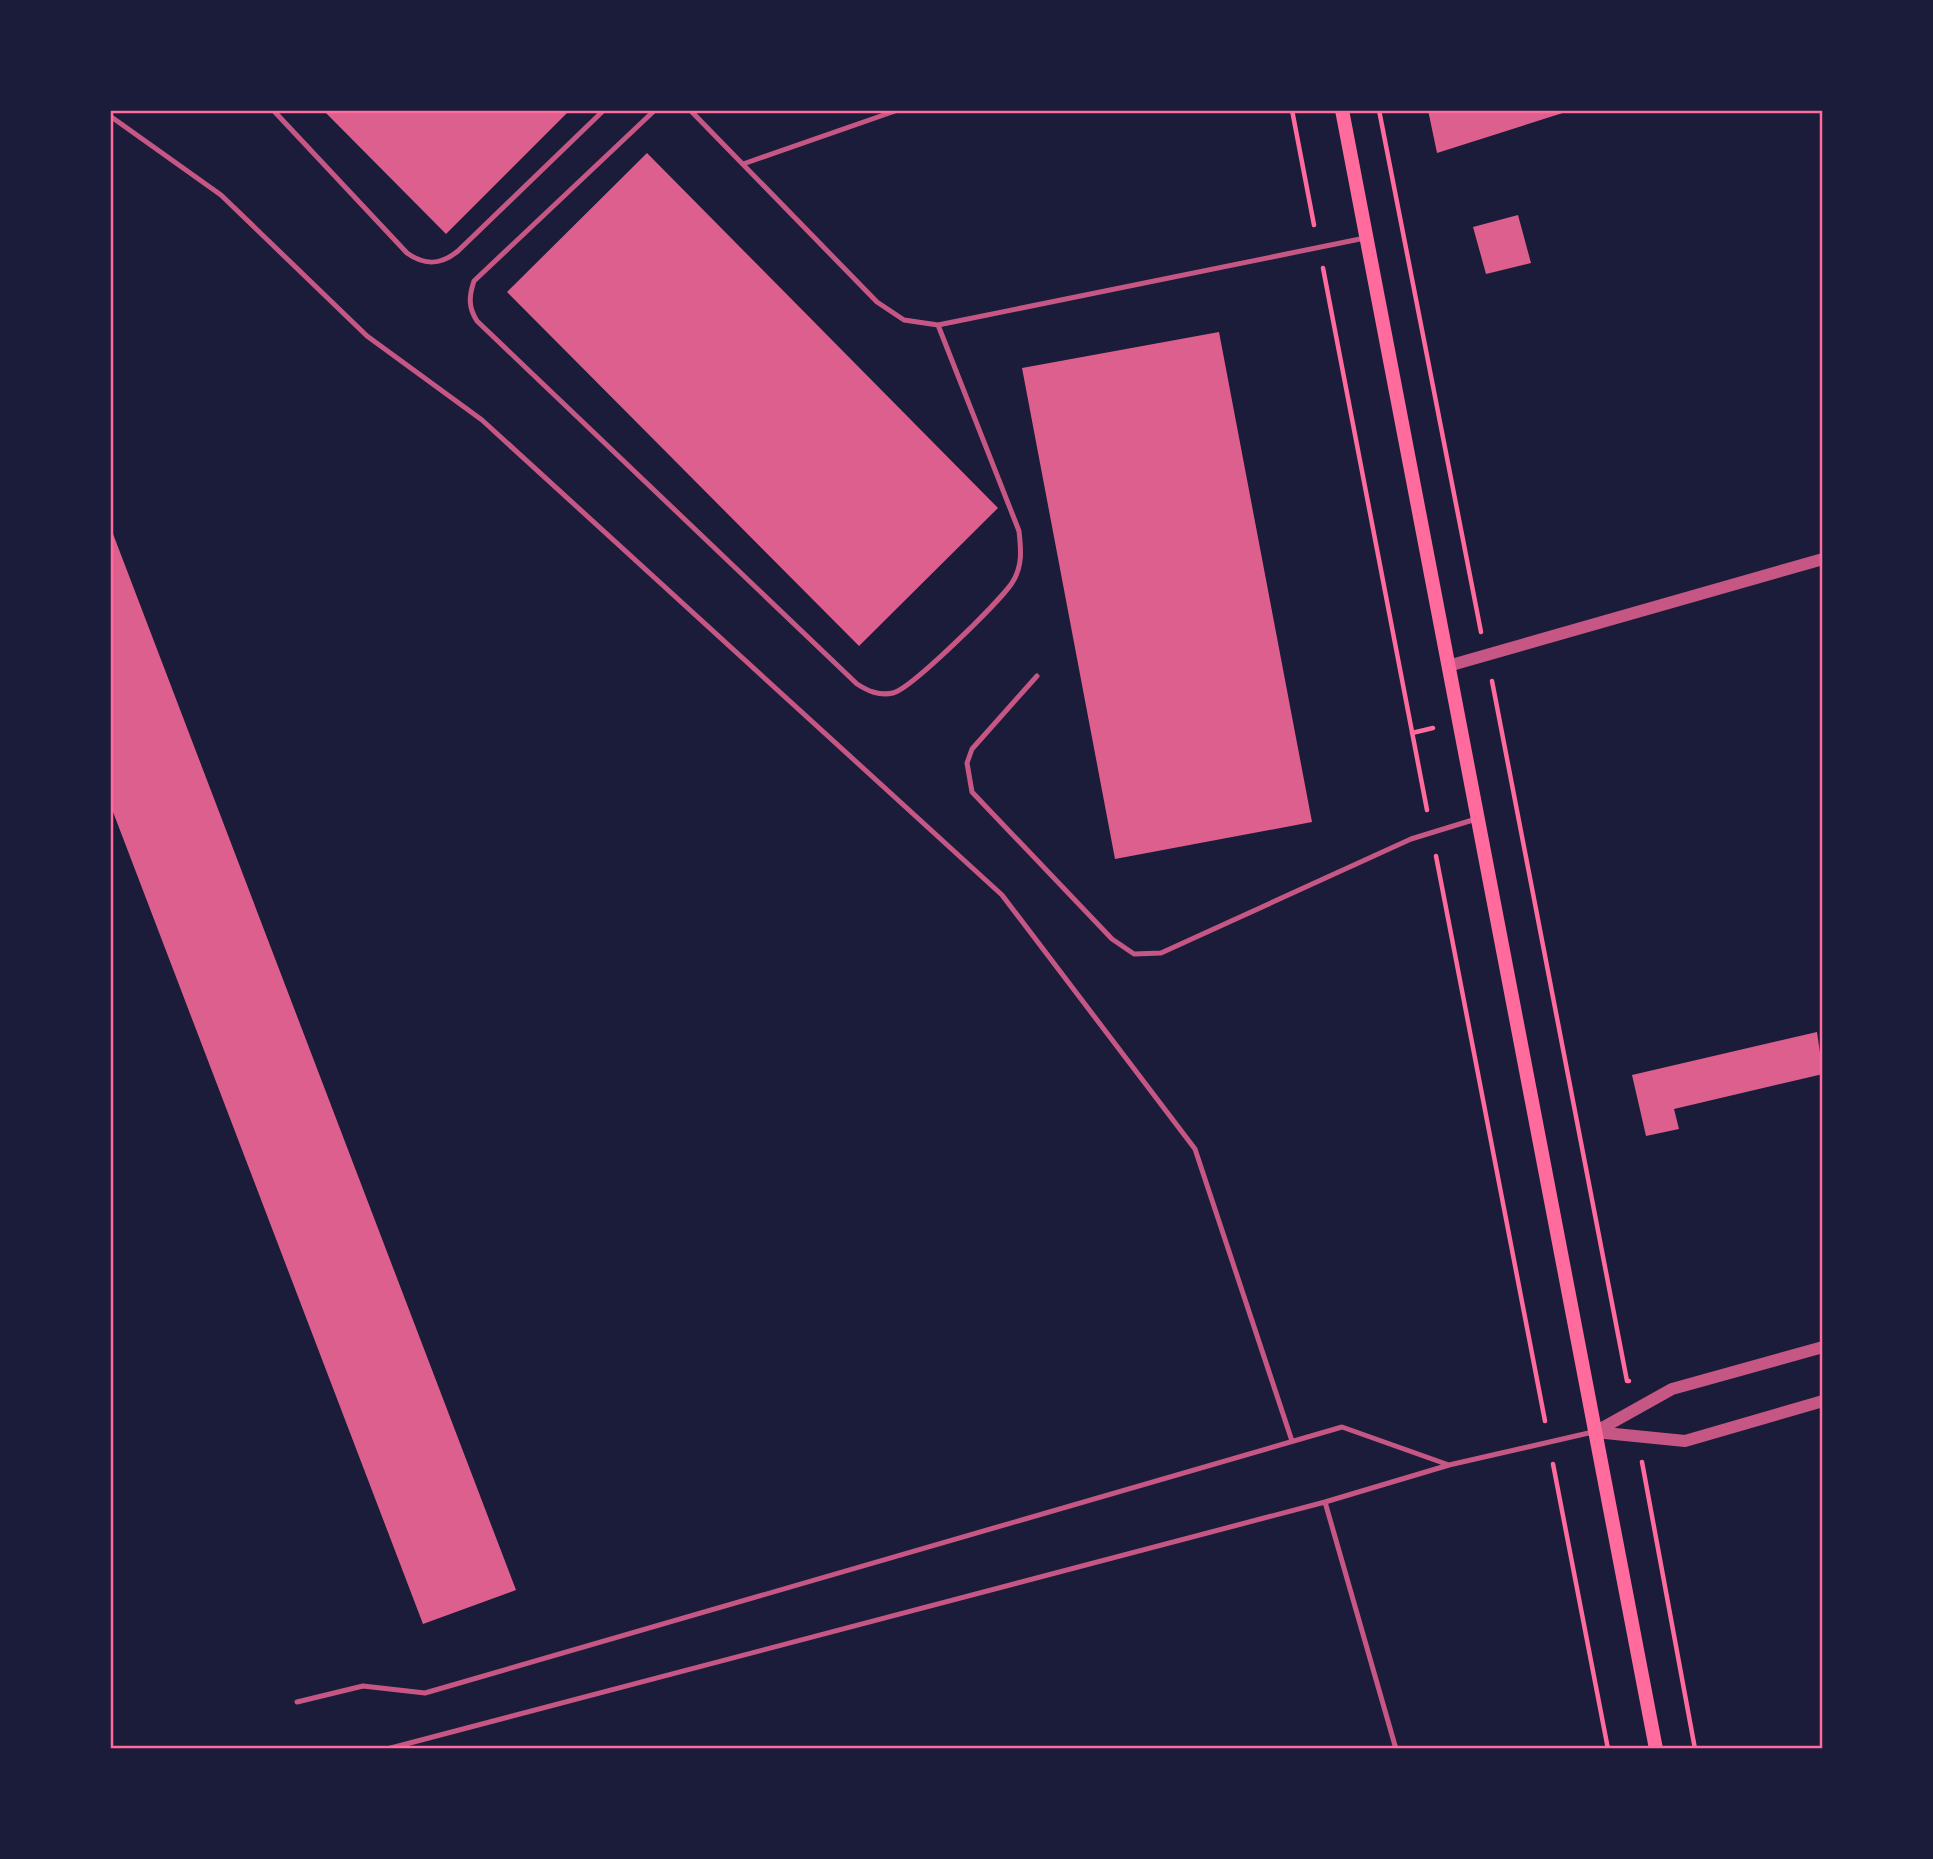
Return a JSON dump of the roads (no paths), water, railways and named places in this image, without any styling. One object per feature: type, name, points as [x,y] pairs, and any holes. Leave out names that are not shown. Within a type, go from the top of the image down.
[{"type":"main road","points":[[1342,110],[1656,1749]]},
{"type":"street","points":[[1448,666],[1823,559]]},
{"type":"street","points":[[1595,1432],[1672,1390],[1823,1347]]},
{"type":"street","points":[[1595,1432],[1685,1441],[1823,1401]]},
{"type":"lane","points":[[273,110],[407,253],[428,263],[449,258],[458,251],[604,110]]},
{"type":"lane","points":[[655,110],[474,281],[469,301],[471,312],[477,321],[857,684],[881,694],[906,688],[916,680],[1012,583],[1022,560],[1019,531],[938,326]]},
{"type":"lane","points":[[690,110],[877,302],[904,320],[938,326],[1366,238]]},
{"type":"lane","points":[[743,164],[898,110]]},
{"type":"lane","points":[[110,116],[221,195],[367,336],[482,420],[1002,895],[1195,1149],[1292,1441]]},
{"type":"lane","points":[[1037,676],[972,749],[967,763],[972,792],[1112,939],[1134,954],[1161,953],[1432,832],[1478,819]]},
{"type":"lane","points":[[297,1702],[363,1686],[425,1693],[1342,1427],[1449,1465]]},
{"type":"lane","points":[[387,1749],[1325,1502],[1449,1465],[1595,1432]]},
{"type":"lane","points":[[1325,1502],[1396,1749]]}]
